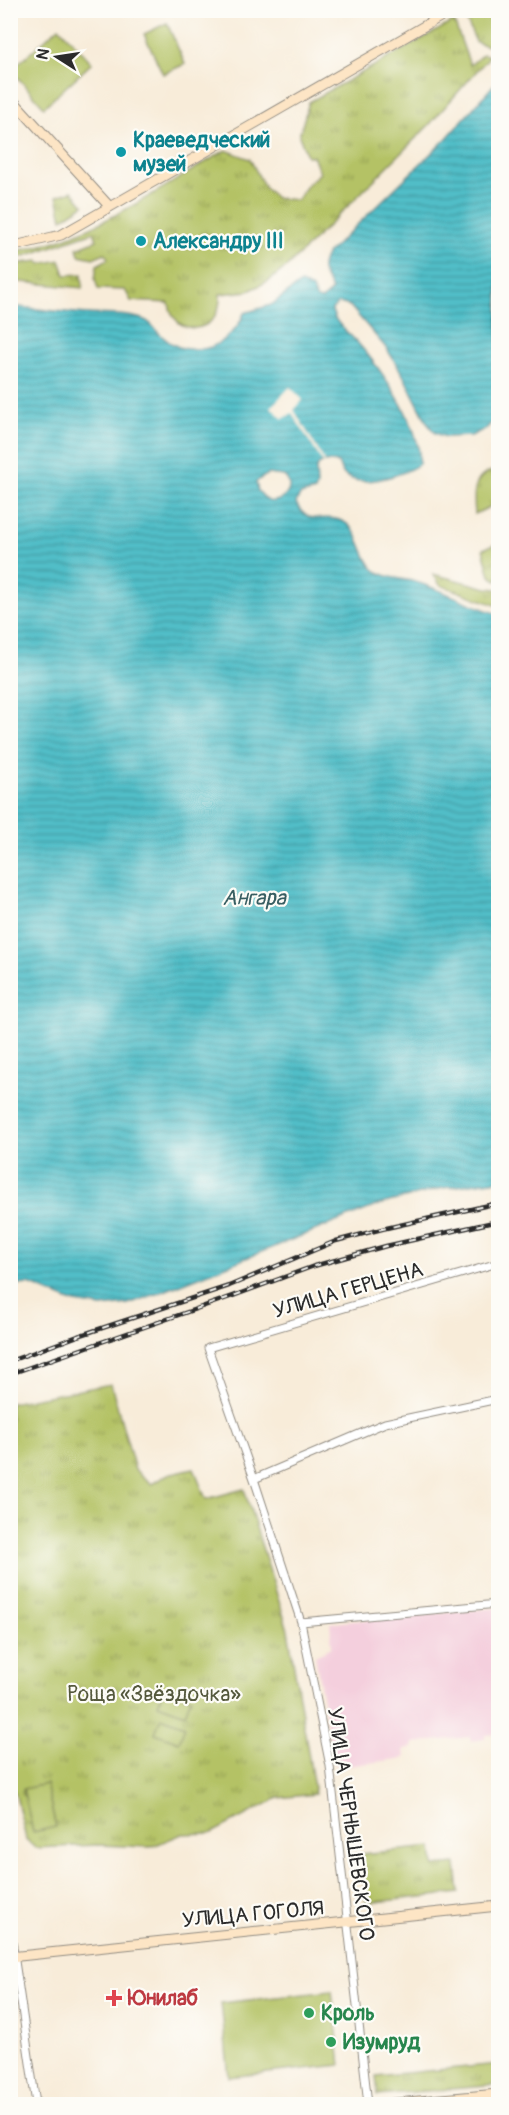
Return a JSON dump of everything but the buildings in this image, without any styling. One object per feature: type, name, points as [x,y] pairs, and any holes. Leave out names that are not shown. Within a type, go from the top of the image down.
[{"type":"street","points":[[10,247],[62,235],[452,10]]},
{"type":"street","points":[[10,97],[110,207]]},
{"type":"street","points":[[497,1263],[498,1273]]},
{"type":"street","name":"УЛИЦА ГЕРЦЕНА","points":[[208,1348],[497,1263]]},
{"type":"street","name":"УЛИЦА ЧЕРНЫШЕВСКОГО","points":[[208,1348],[301,1622],[330,1766],[368,2104]]},
{"type":"street","points":[[254,1479],[385,1423],[498,1399]]},
{"type":"street","points":[[301,1622],[498,1604]]},
{"type":"street","name":"УЛИЦА ГОГОЛЯ","points":[[13,1957],[498,1906]]},
{"type":"street","points":[[10,1928],[36,2104]]},
{"type":"street","points":[[385,2104],[498,2094]]},
{"type":"shaded area","points":[[498,1608],[497,1734],[485,1735],[485,1739],[471,1741],[470,1737],[413,1743],[413,1748],[404,1749],[405,1758],[340,1767],[336,1765],[315,1655],[332,1647],[330,1623]]},
{"type":"green space","points":[[475,11],[498,11],[498,43],[487,46],[476,42],[465,17]]},
{"type":"green space","points":[[454,21],[470,65],[483,54],[490,56],[429,125],[289,265],[270,280],[249,291],[220,294],[219,308],[206,325],[197,328],[179,323],[172,315],[169,303],[131,301],[125,290],[98,289],[95,279],[97,265],[108,259],[105,253],[93,258],[79,255],[77,248],[97,240],[94,232],[25,256],[11,258],[10,252],[67,237],[122,212],[226,150],[250,159],[265,188],[276,198],[297,200],[308,184],[320,173],[313,156],[307,156],[299,136],[309,102]]},
{"type":"green space","points":[[167,23],[185,64],[163,74],[144,34]]},
{"type":"green space","points":[[59,27],[92,63],[44,107],[11,70]]},
{"type":"green space","points":[[72,191],[84,205],[62,219],[57,196]]},
{"type":"green space","points":[[60,260],[65,275],[82,274],[83,288],[11,281],[11,264],[39,261],[40,264]]},
{"type":"green space","points":[[495,470],[498,483],[498,503],[475,514],[474,492],[478,481],[482,476]]},
{"type":"green space","points":[[498,543],[498,581],[490,576],[483,549]]},
{"type":"green space","points":[[433,574],[498,589],[498,606],[440,585]]},
{"type":"green space","name":"Роща «Звёздочка»","points":[[111,1384],[135,1470],[152,1484],[168,1474],[194,1468],[206,1499],[244,1489],[288,1630],[315,1794],[278,1798],[212,1833],[182,1834],[151,1847],[97,1845],[35,1848],[26,1839],[15,1792],[10,1786],[10,1403]]},
{"type":"green space","points":[[164,1688],[191,1698],[185,1714],[158,1704]]},
{"type":"green space","points":[[161,1717],[185,1726],[179,1742],[155,1733]]},
{"type":"green space","points":[[46,1784],[56,1827],[33,1832],[23,1789]]},
{"type":"green space","points":[[432,1847],[434,1866],[456,1864],[459,1893],[366,1903],[361,1854]]},
{"type":"green space","points":[[332,1991],[341,2065],[229,2077],[221,2003]]},
{"type":"green space","points":[[498,2064],[498,2085],[378,2095],[376,2076]]},
{"type":"water","name":"Ангара","points":[[498,80],[498,415],[487,428],[471,436],[446,437],[435,433],[387,349],[350,306],[339,303],[332,309],[335,318],[377,367],[407,416],[418,449],[419,464],[403,473],[368,481],[348,478],[338,463],[329,461],[316,468],[315,491],[300,495],[296,503],[307,516],[337,519],[350,527],[369,562],[381,574],[423,584],[498,614],[498,1180],[443,1188],[381,1204],[128,1304],[102,1307],[75,1303],[29,1284],[16,1285],[11,1289],[11,306],[134,317],[149,322],[163,337],[177,346],[186,349],[211,347],[232,333],[244,313],[271,305],[301,283],[312,289],[317,299],[322,300],[332,290],[322,270],[326,255],[446,139]],"holes":[[[268,474],[284,476],[288,481],[289,490],[283,498],[268,501],[258,491],[256,482]]]},
{"type":"pier","points":[[290,387],[303,400],[294,410],[325,462],[323,463],[292,413],[283,419],[271,407]]},
{"type":"railway","points":[[10,1361],[229,1286],[336,1241],[498,1203]]},
{"type":"railway","points":[[10,1374],[314,1266],[386,1246],[498,1221]]},
{"type":"place","name":"Краеведческий музей","points":[[121,152]]},
{"type":"place","name":"Александру III","points":[[141,241]]},
{"type":"place","name":"Юнилаб","points":[[114,1998]]},
{"type":"place","name":"Кроль","points":[[309,2013]]},
{"type":"place","name":"Изумруд","points":[[331,2042]]}]
